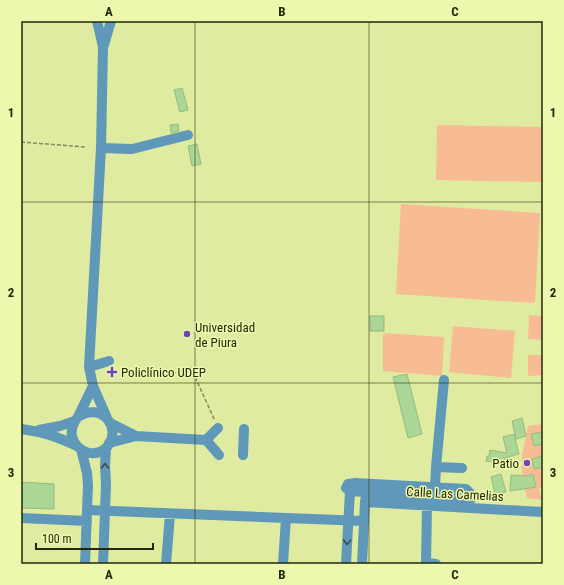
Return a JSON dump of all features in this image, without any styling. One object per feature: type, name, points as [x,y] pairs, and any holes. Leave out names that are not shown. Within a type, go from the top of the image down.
[{"type":"street","points":[[97,21],[103,47],[100,148],[89,367],[93,386],[109,421],[112,433],[105,465],[106,485],[103,564]]},
{"type":"street","points":[[103,47],[111,21]]},
{"type":"street","points":[[100,148],[132,149],[188,135]]},
{"type":"street","points":[[89,367],[109,361]]},
{"type":"street","points":[[435,487],[444,380]]},
{"type":"street","points":[[85,564],[88,485],[87,473],[79,448],[72,436],[72,426],[93,386]]},
{"type":"street","points":[[37,431],[60,426],[88,412],[93,412],[103,415],[109,421],[136,436]]},
{"type":"street","points":[[206,440],[218,428]]},
{"type":"street","points":[[21,429],[56,436],[91,453],[136,436],[206,440],[219,455]]},
{"type":"street","points":[[243,455],[244,429]]},
{"type":"street","points":[[436,467],[462,468]]},
{"type":"street","points":[[354,483],[435,487],[466,489],[470,493],[471,499],[366,497],[346,488],[348,484],[354,483]]},
{"type":"street","points":[[346,564],[350,491]]},
{"type":"street","points":[[362,564],[366,497]]},
{"type":"street","name":"Calle Las Camelias","points":[[366,497],[427,506],[543,512]]},
{"type":"street","points":[[427,506],[429,564]]},
{"type":"street","points":[[87,510],[364,521]]},
{"type":"street","points":[[166,564],[170,514]]},
{"type":"street","points":[[21,518],[87,521]]},
{"type":"street","points":[[283,564],[286,518]]},
{"type":"path","points":[[21,142],[84,146]]},
{"type":"path","points":[[172,374],[191,368],[218,428]]},
{"type":"shaded area","points":[[437,125],[543,127],[543,182],[436,180]]},
{"type":"shaded area","points":[[401,204],[540,213],[535,303],[396,294]]},
{"type":"shaded area","points":[[529,315],[543,316],[543,340],[528,339]]},
{"type":"shaded area","points":[[453,326],[515,331],[511,378],[449,372]]},
{"type":"shaded area","points":[[383,333],[444,337],[442,376],[383,371]]},
{"type":"shaded area","points":[[528,355],[543,355],[543,375],[528,376]]},
{"type":"shaded area","name":"Patio","points":[[543,424],[543,437],[542,432],[532,434],[543,444],[543,459],[542,456],[532,459],[534,469],[543,467],[543,487],[539,489],[543,500],[527,498],[522,476],[522,455],[528,426]],"holes":[[[533,474],[536,487],[526,489],[523,477]]]},
{"type":"building","points":[[182,88],[188,110],[180,112],[174,90]]},
{"type":"building","points":[[178,124],[179,131],[171,133],[170,125]]},
{"type":"building","points":[[197,144],[201,164],[192,166],[188,146]]},
{"type":"building","points":[[370,316],[384,316],[384,331],[370,331]]},
{"type":"building","points":[[407,374],[422,434],[408,438],[393,377]]},
{"type":"building","points":[[522,418],[526,436],[516,439],[512,421]]},
{"type":"building","points":[[542,432],[543,444],[534,446],[531,434]]},
{"type":"building","points":[[514,434],[519,454],[505,458],[504,464],[486,461],[490,450],[507,453],[503,437]]},
{"type":"building","points":[[543,456],[543,467],[534,469],[532,459]]},
{"type":"building","points":[[501,474],[506,492],[495,494],[491,477]]},
{"type":"building","points":[[533,474],[536,487],[510,491],[511,475],[527,476]]},
{"type":"building","points":[[21,482],[54,484],[54,509],[21,508]]},
{"type":"place","name":"Universidad de Piura","points":[[187,334]]},
{"type":"place","name":"Policlínico UDEP","points":[[112,372]]},
{"type":"place","name":"Patio","points":[[527,463]]}]
